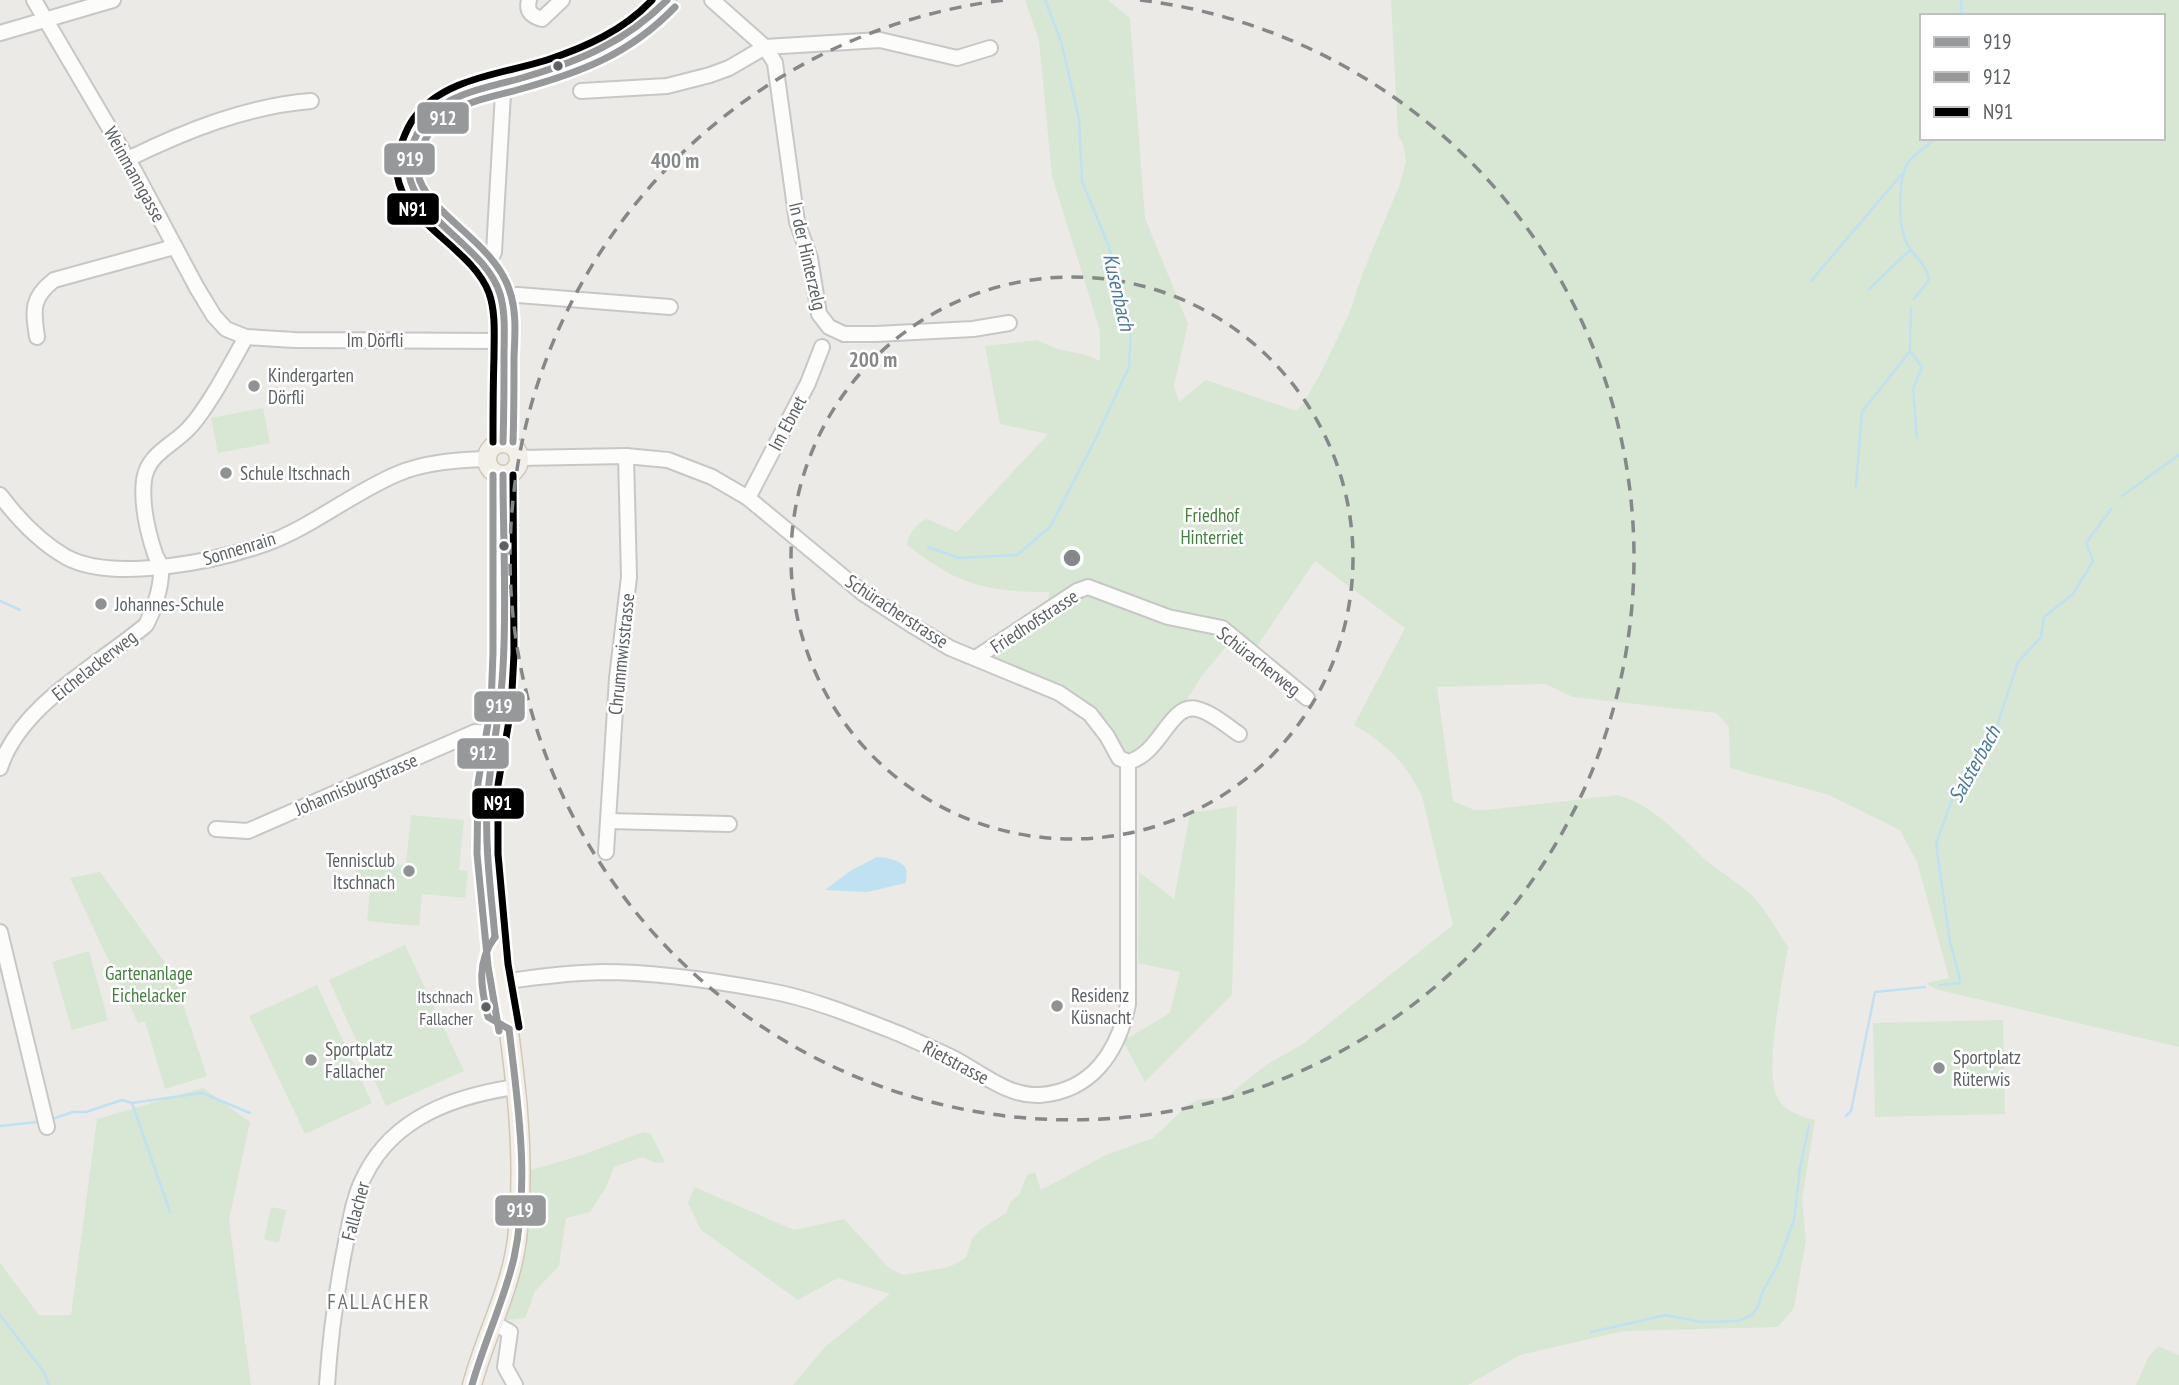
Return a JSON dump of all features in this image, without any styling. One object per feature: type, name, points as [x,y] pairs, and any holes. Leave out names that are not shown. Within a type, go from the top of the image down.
[{"type":"main road","points":[[503,442],[504,341],[501,297],[486,267],[465,243],[435,220],[415,197],[408,159],[410,148],[426,118],[457,97],[577,62],[604,50],[637,29],[667,0]]},
{"type":"main road","points":[[503,442],[514,447],[519,458],[514,470],[503,475],[491,470],[487,459],[491,447],[503,442]]},
{"type":"main road","points":[[472,1385],[508,1280],[517,1242],[520,1172],[515,1087],[487,854],[488,784],[501,707],[504,653],[503,475]]},
{"type":"street","name":"Weinmanngasse","points":[[34,0],[128,159],[214,316],[226,329],[246,337]]},
{"type":"street","points":[[0,33],[113,0]]},
{"type":"street","points":[[528,0],[530,14],[542,19],[562,0]]},
{"type":"street","points":[[712,0],[765,47]]},
{"type":"street","points":[[581,90],[667,86],[729,68],[765,47],[880,40],[957,58],[990,48]]},
{"type":"street","name":"In der Hinterzelg","points":[[765,47],[775,63],[797,222],[810,258],[819,314],[829,327],[844,334],[877,334],[973,329],[1009,323]]},
{"type":"street","points":[[486,267],[494,253],[502,84]]},
{"type":"street","points":[[128,159],[158,144],[213,123],[254,111],[311,101]]},
{"type":"street","points":[[37,337],[34,304],[42,289],[54,280],[174,247]]},
{"type":"street","points":[[501,297],[518,295],[670,307]]},
{"type":"street","points":[[161,566],[145,519],[144,478],[149,464],[158,453],[187,431],[246,337]]},
{"type":"street","name":"Im Dörfli","points":[[246,337],[294,340],[504,341]]},
{"type":"street","name":"Im Ebnet","points":[[748,498],[808,383],[822,347]]},
{"type":"street","name":"Schüracherstrasse","points":[[519,458],[626,456],[668,460],[712,477],[748,498],[864,594],[950,648],[1059,693],[1090,714],[1119,758],[1128,762]]},
{"type":"street","name":"Chrummwisstrasse","points":[[606,852],[617,677],[629,577],[626,456]]},
{"type":"street","name":"Sonnenrain","points":[[0,495],[40,539],[68,558],[94,566],[118,569],[161,566],[207,560],[265,544],[375,484],[408,470],[432,464],[487,459]]},
{"type":"street","name":"Eichelackerweg","points":[[0,768],[10,744],[24,724],[146,625],[153,611],[161,566]]},
{"type":"street","name":"Friedhofstrasse","points":[[977,657],[1077,591],[1088,587],[1131,603]]},
{"type":"street","name":"Schüracherweg","points":[[1131,603],[1168,617],[1222,628],[1307,698]]},
{"type":"street","points":[[1128,762],[1146,754],[1174,716],[1189,708],[1199,709],[1239,734]]},
{"type":"street","name":"Johannisburgstrasse","points":[[216,830],[248,831],[475,732],[496,733]]},
{"type":"street","name":"Rietstrasse","points":[[502,982],[612,972],[772,991],[841,1012],[901,1035],[955,1059],[1004,1088],[1022,1094],[1052,1093],[1079,1083],[1093,1073],[1105,1061],[1124,1026],[1129,985],[1128,762]]},
{"type":"street","points":[[608,821],[729,824]]},
{"type":"street","points":[[0,932],[47,1127]]},
{"type":"street","name":"Fallacher","points":[[327,1385],[337,1287],[353,1210],[365,1175],[380,1150],[410,1122],[430,1110],[451,1101],[515,1087]]},
{"type":"street","points":[[492,1322],[510,1332],[505,1367],[515,1385]]},
{"type":"green space","name":"Friedhof Hinterriet","points":[[1025,0],[1108,0],[1130,18],[1145,218],[1188,324],[1174,386],[1179,402],[1206,380],[1296,411],[1320,374],[1349,314],[1363,272],[1400,184],[1406,161],[1403,144],[1398,135],[1391,0],[2179,0],[2179,1047],[1935,989],[1926,983],[1949,978],[1917,862],[1900,830],[1829,795],[1730,768],[1729,727],[1716,713],[1573,697],[1545,684],[1437,687],[1453,801],[1474,810],[1486,810],[1618,795],[1632,800],[1656,814],[1708,862],[1753,896],[1788,947],[1773,1047],[1774,1086],[1778,1099],[1785,1107],[1815,1120],[1802,1199],[1806,1240],[1794,1308],[1778,1327],[1624,1331],[1520,1355],[1468,1385],[793,1385],[825,1347],[890,1294],[838,1278],[798,1300],[701,1230],[688,1203],[694,1187],[794,1230],[844,1219],[889,1268],[903,1275],[949,1267],[966,1258],[972,1239],[981,1229],[1006,1213],[1011,1201],[1019,1195],[1027,1175],[1035,1172],[1041,1190],[1106,1155],[1153,1138],[1189,1104],[1230,1094],[1266,1065],[1303,1044],[1453,925],[1422,796],[1394,754],[1354,725],[1405,628],[1315,561],[1253,652],[1234,637],[1201,677],[1180,711],[1128,762],[1089,714],[977,657],[1048,604],[1049,592],[1007,590],[973,583],[941,569],[907,545],[914,529],[927,519],[957,532],[1048,434],[1000,424],[985,346],[1037,340],[1100,361],[1100,331],[1052,176],[1039,40]]},
{"type":"green space","points":[[263,408],[270,443],[218,453],[211,418]]},
{"type":"green space","points":[[1237,806],[1232,995],[1145,1082],[1123,1041],[1170,1013],[1180,972],[1138,963],[1139,872],[1174,899],[1190,813]]},
{"type":"green space","name":"Tennisclub Itschnach","points":[[411,815],[464,820],[459,870],[468,871],[465,898],[422,894],[419,926],[367,921],[370,890],[354,888],[356,861],[406,865]]},
{"type":"green space","name":"Gartenanlage Eichelacker","points":[[100,872],[173,974],[207,1076],[165,1089],[145,1021],[138,1023],[70,878]]},
{"type":"green space","points":[[405,945],[464,1071],[386,1106],[329,980]]},
{"type":"green space","points":[[89,951],[108,1020],[72,1030],[52,962]]},
{"type":"green space","name":"Sportplatz Fallacher","points":[[317,985],[372,1103],[305,1134],[249,1016]]},
{"type":"green space","name":"Sportplatz Rüterwis","points":[[2003,1020],[2005,1114],[1875,1117],[1873,1023]]},
{"type":"green space","points":[[203,1088],[250,1122],[229,1220],[251,1385],[0,1385],[0,1263],[39,1315],[71,1315],[97,1119]]},
{"type":"green space","points":[[643,1132],[651,1134],[665,1162],[655,1163],[642,1157],[614,1167],[606,1187],[590,1212],[566,1218],[559,1266],[535,1291],[525,1318],[492,1322],[508,1280],[521,1173],[582,1155]]},
{"type":"green space","points":[[271,1207],[286,1210],[279,1243],[264,1239]]},
{"type":"green space","points":[[2158,1346],[2179,1355],[2179,1385],[2136,1385],[2148,1358]]},
{"type":"water","points":[[877,857],[892,859],[903,865],[906,883],[867,892],[825,890],[850,871]]},
{"type":"waterway","name":"Kusenbach","points":[[928,547],[959,558],[1017,555],[1050,527],[1129,367],[1131,323],[1109,247],[1082,181],[1079,119],[1061,41],[1045,0]]},
{"type":"waterway","name":"Salsterbach","points":[[1961,0],[1962,14]]},
{"type":"waterway","name":"Salsterbach","points":[[1914,299],[1929,280],[1923,265],[1910,249],[1904,236],[1901,189],[1910,160],[1933,140]]},
{"type":"waterway","points":[[1811,281],[1901,175]]},
{"type":"waterway","points":[[1869,289],[1910,250]]},
{"type":"waterway","points":[[1856,486],[1862,412],[1910,351],[1911,308]]},
{"type":"waterway","points":[[1910,351],[1922,367],[1913,389],[1917,438]]},
{"type":"waterway","name":"Salsterbach","points":[[2122,496],[2179,455]]},
{"type":"waterway","name":"Salsterbach","points":[[1940,985],[1959,983],[1960,979],[1950,942],[1936,844],[1957,786],[1994,735],[2018,662],[2041,637],[2044,617],[2073,594],[2093,561],[2086,543],[2111,509]]},
{"type":"waterway","points":[[0,601],[20,610]]},
{"type":"waterway","points":[[1846,1116],[1851,1111],[1875,992],[1925,987]]},
{"type":"waterway","points":[[52,1119],[73,1112],[86,1112],[122,1100],[132,1103],[202,1093],[250,1113]]},
{"type":"waterway","points":[[132,1103],[170,1212]]},
{"type":"waterway","points":[[0,1126],[37,1122]]},
{"type":"waterway","points":[[1591,1332],[1666,1315],[1701,1322],[1738,1321],[1752,1315],[1778,1264],[1794,1220],[1800,1168],[1809,1125]]},
{"type":"waterway","points":[[0,1315],[44,1372],[49,1385]]},
{"type":"transit line","name":"N91","points":[[493,442],[494,325],[489,293],[479,274],[413,209],[402,191],[397,171],[400,147],[414,118],[441,94],[475,79],[547,60],[590,43],[617,29],[652,0]]},
{"type":"transit line","name":"919","points":[[503,442],[504,325],[500,294],[491,275],[477,257],[426,208],[414,190],[408,171],[411,149],[428,117],[449,101],[545,71],[602,48],[636,27],[667,0]]},
{"type":"transit line","name":"912","points":[[513,442],[515,331],[512,297],[501,272],[489,256],[423,188],[418,174],[419,157],[428,135],[436,124],[451,112],[478,100],[561,77],[602,60],[640,38],[675,7]]},
{"type":"transit line","name":"912","points":[[493,475],[491,706],[478,783],[477,854],[488,966],[499,1031]]},
{"type":"transit line","name":"919","points":[[495,937],[487,804],[502,684],[504,643],[503,475]]},
{"type":"transit line","name":"N91","points":[[513,475],[514,654],[511,709],[498,785],[498,854],[508,964],[519,1027]]},
{"type":"transit line","name":"919","points":[[495,937],[485,956],[483,996],[488,1017],[509,1029]]},
{"type":"transit line","name":"919","points":[[472,1385],[510,1274],[519,1230],[521,1144],[509,1029]]},
{"type":"place","name":"Kindergarten Dörfli","points":[[254,386]]},
{"type":"place","name":"Schule Itschnach","points":[[226,473]]},
{"type":"place","name":"Johannes-Schule","points":[[101,604]]},
{"type":"place","name":"Tennisclub Itschnach","points":[[409,871]]},
{"type":"place","name":"Residenz Küsnacht","points":[[1057,1006]]},
{"type":"place","name":"Itschnach Fallacher","points":[[486,1007]]},
{"type":"place","name":"Sportplatz Fallacher","points":[[311,1060]]},
{"type":"place","name":"Sportplatz Rüterwis","points":[[1939,1068]]},
{"type":"district","name":"FALLACHER","points":[[379,1301]]}]
